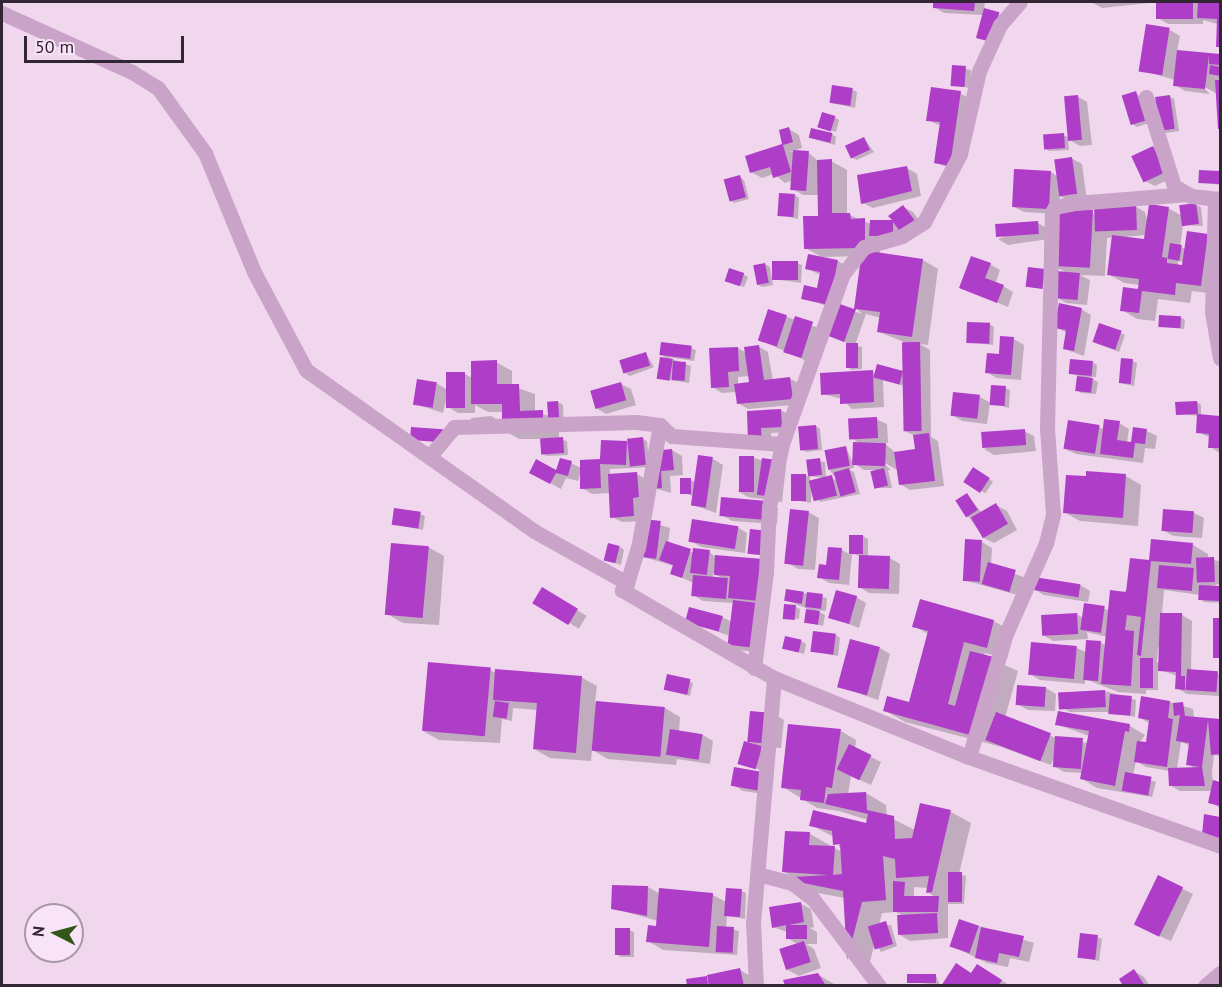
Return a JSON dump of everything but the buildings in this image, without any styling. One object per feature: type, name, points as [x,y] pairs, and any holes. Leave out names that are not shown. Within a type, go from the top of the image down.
[{"type":"street","points":[[754,668],[766,572],[769,507],[782,444],[843,274],[864,247],[902,236],[924,222],[960,154],[979,71],[1000,25],[1020,2]]},
{"type":"street","points":[[2,13],[132,72],[158,88],[205,153],[254,272],[306,370],[534,531],[627,583]]},
{"type":"street","points":[[1146,97],[1174,186],[1188,194]]},
{"type":"street","points":[[969,757],[1005,636],[1046,543],[1053,514],[1047,429],[1052,212],[1055,207],[1076,203],[1188,194],[1218,199],[1212,312],[1221,358]]},
{"type":"street","points":[[429,457],[454,427],[607,422],[660,425],[672,436],[782,444]]},
{"type":"street","points":[[660,425],[642,528],[627,583],[622,590],[774,678],[969,757],[1221,846]]},
{"type":"street","points":[[756,986],[753,923],[774,678]]},
{"type":"street","points":[[758,874],[792,883],[813,899],[879,986]]},
{"type":"street","points":[[1205,986],[1221,973]]}]
